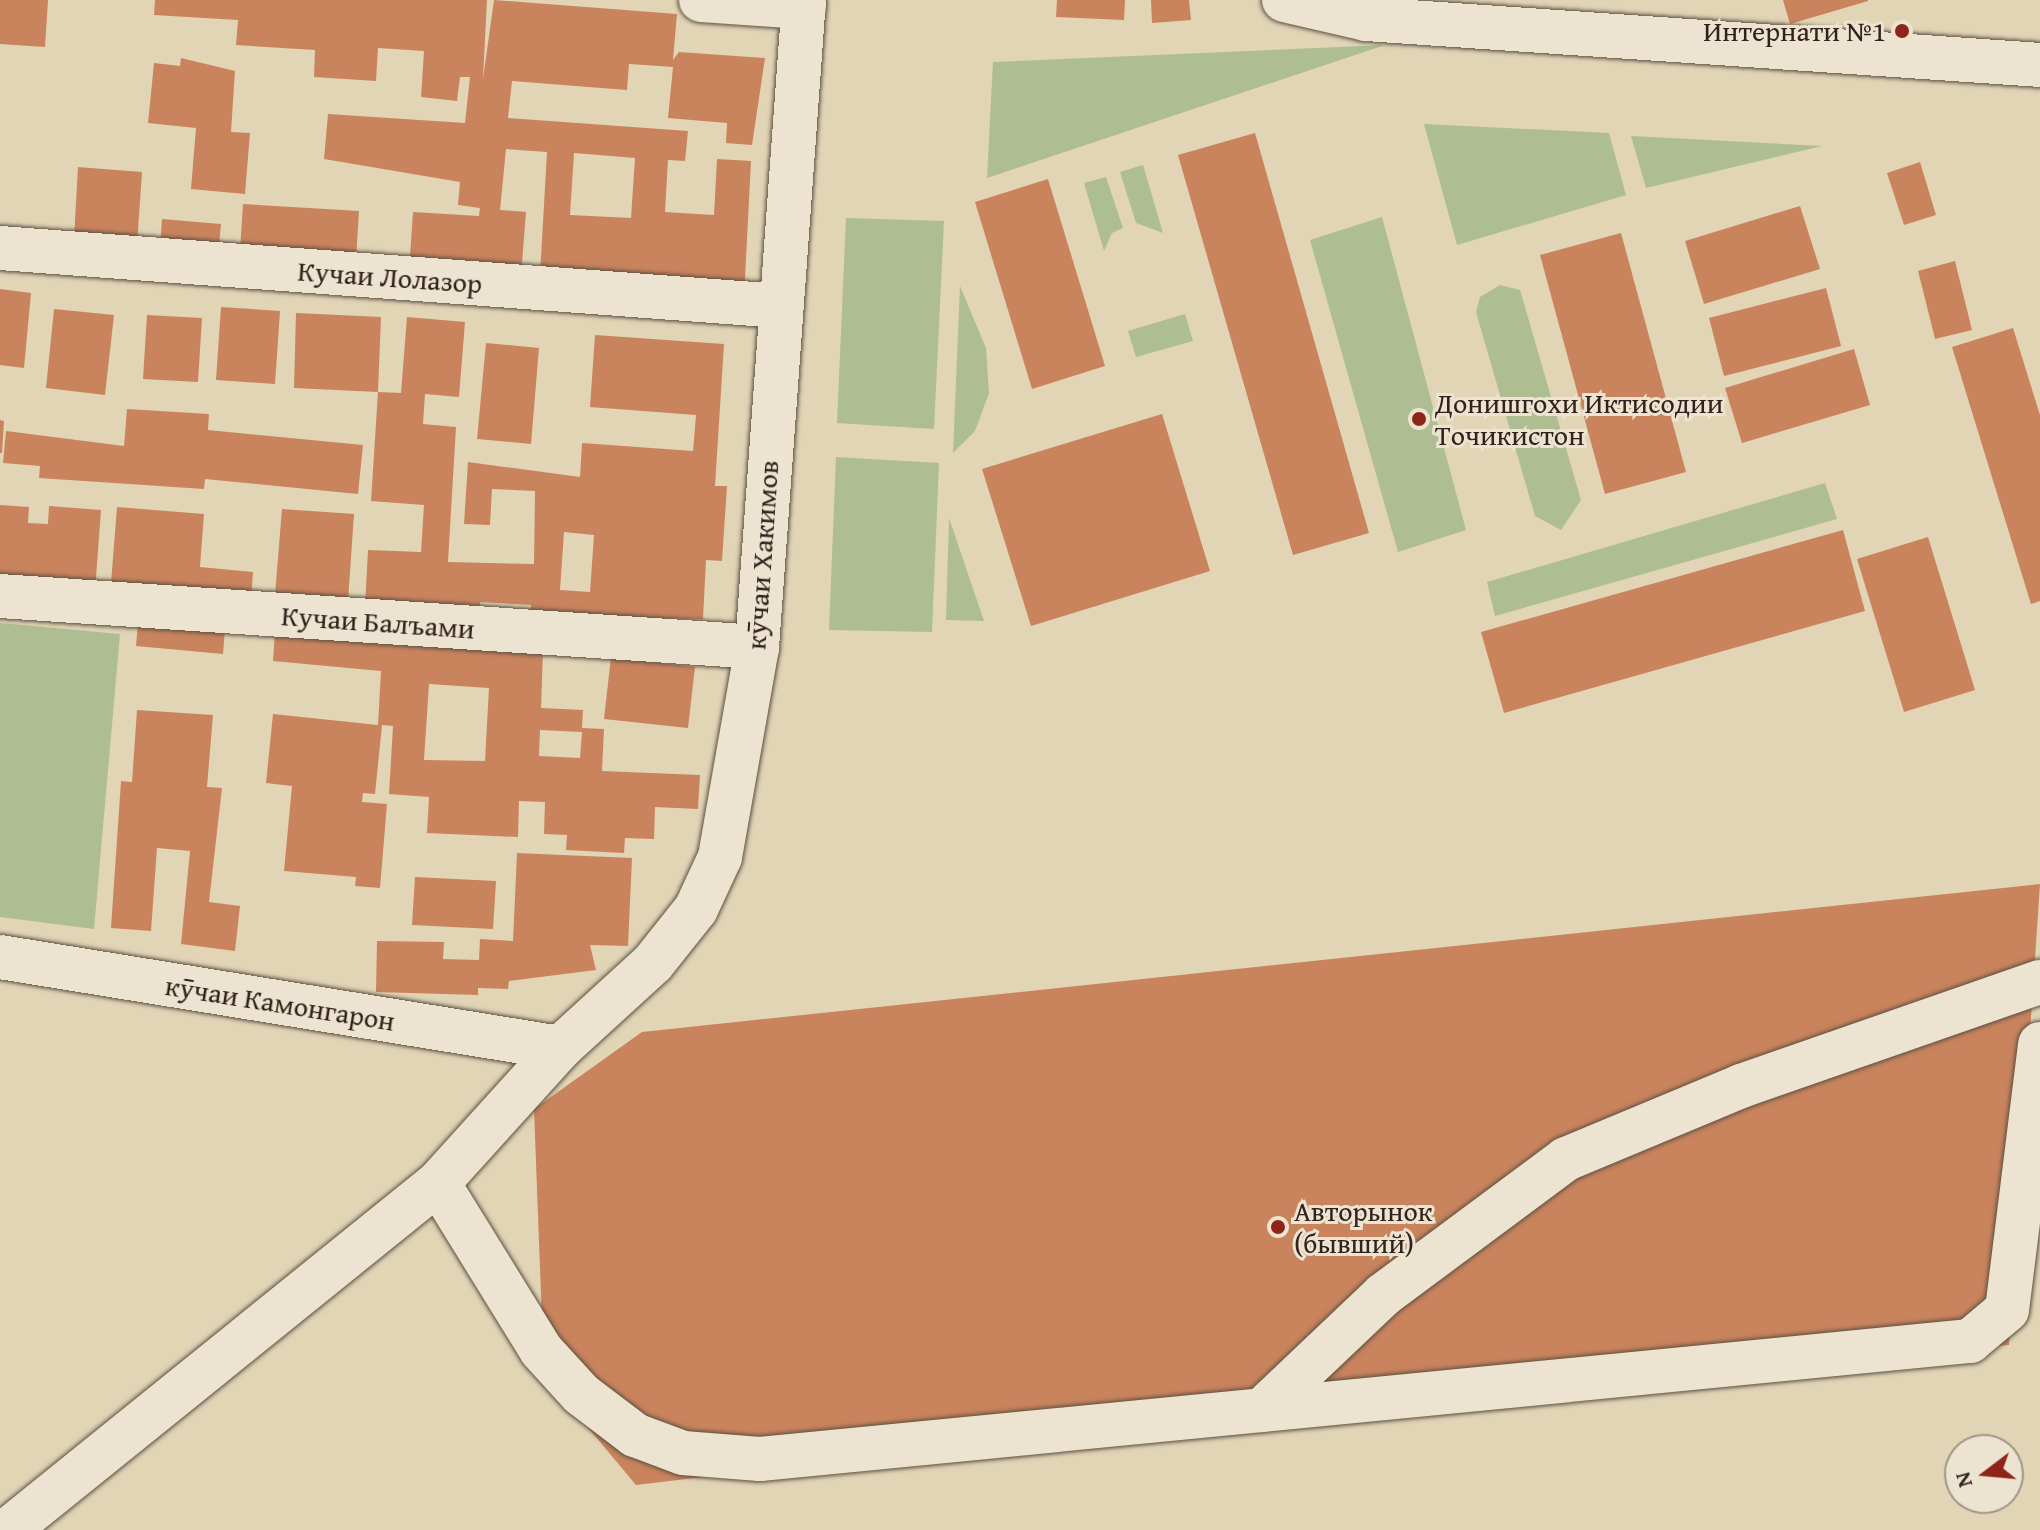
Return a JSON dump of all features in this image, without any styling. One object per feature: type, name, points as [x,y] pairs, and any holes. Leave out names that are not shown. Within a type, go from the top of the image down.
[{"type":"street","points":[[701,0],[804,4]]},
{"type":"street","points":[[1284,0],[1366,19],[2040,65]]},
{"type":"street","name":"кӯчаи Хакимов","points":[[8,1530],[438,1183],[560,1048],[653,963],[696,909],[720,857],[757,647],[804,4]]},
{"type":"street","name":"Кучаи Лолазор","points":[[0,248],[780,306]]},
{"type":"street","name":"Кучаи Балъами","points":[[0,596],[757,647]]},
{"type":"street","name":"кӯчаи Камонгарон","points":[[0,957],[560,1048]]},
{"type":"street","points":[[1262,1410],[1383,1295],[1566,1159],[1741,1086],[2040,982]]},
{"type":"street","points":[[438,1183],[541,1350],[581,1394],[635,1435],[683,1453],[760,1459],[1970,1341],[2007,1310],[2040,1044]]},
{"type":"green space","points":[[1385,45],[987,178],[993,62]]},
{"type":"green space","points":[[1424,124],[1609,133],[1626,195],[1457,245]]},
{"type":"green space","points":[[1631,136],[1822,146],[1646,188]]},
{"type":"green space","points":[[1143,165],[1163,233],[1136,223],[1120,172]]},
{"type":"green space","points":[[1106,177],[1123,228],[1112,233],[1104,251],[1084,183]]},
{"type":"green space","points":[[1382,217],[1466,530],[1398,552],[1310,240]]},
{"type":"green space","points":[[846,218],[944,221],[934,429],[837,423]]},
{"type":"green space","points":[[1500,285],[1520,290],[1581,500],[1561,530],[1535,516],[1476,312],[1480,297]]},
{"type":"green space","points":[[960,286],[986,348],[989,393],[975,431],[953,453]]},
{"type":"green space","points":[[1185,314],[1193,341],[1136,357],[1128,331]]},
{"type":"green space","points":[[836,457],[939,463],[932,632],[829,630]]},
{"type":"green space","points":[[1825,483],[1837,519],[1495,616],[1487,582]]},
{"type":"green space","points":[[949,518],[984,621],[946,620]]},
{"type":"green space","points":[[0,623],[120,634],[94,929],[0,917]]},
{"type":"building","points":[[0,0],[48,0],[45,47],[0,44]]},
{"type":"building","points":[[155,0],[487,0],[483,79],[494,0],[677,14],[673,60],[679,52],[765,58],[752,145],[726,143],[727,123],[668,118],[673,67],[629,64],[627,90],[512,81],[508,118],[688,131],[685,161],[668,160],[665,212],[714,215],[717,159],[751,161],[744,298],[539,292],[547,152],[506,149],[500,210],[526,212],[520,289],[408,286],[413,212],[479,216],[480,208],[458,205],[460,182],[324,159],[328,114],[465,123],[470,77],[460,77],[457,101],[421,97],[424,51],[378,48],[376,81],[314,77],[315,50],[236,45],[238,20],[154,15]],"holes":[[[574,153],[635,158],[631,218],[570,215]]]},
{"type":"building","points":[[1057,0],[1125,0],[1124,20],[1056,17]]},
{"type":"building","points":[[1151,0],[1189,0],[1191,20],[1152,23]]},
{"type":"building","points":[[1783,0],[1868,0],[1868,1],[1790,24]]},
{"type":"building","points":[[181,58],[235,71],[231,132],[250,133],[245,194],[191,189],[196,128],[148,123],[154,63],[180,66]]},
{"type":"building","points":[[1255,133],[1369,533],[1293,555],[1178,155]]},
{"type":"building","points":[[1920,162],[1936,215],[1904,225],[1887,173]]},
{"type":"building","points":[[78,167],[142,172],[136,260],[73,256]]},
{"type":"building","points":[[1048,179],[1105,366],[1032,389],[975,202]]},
{"type":"building","points":[[243,204],[359,211],[355,275],[239,267]]},
{"type":"building","points":[[1800,206],[1820,269],[1704,304],[1685,241]]},
{"type":"building","points":[[162,219],[221,224],[217,266],[159,261]]},
{"type":"building","points":[[1621,233],[1686,472],[1605,494],[1540,255]]},
{"type":"building","points":[[1955,261],[1972,330],[1935,339],[1918,271]]},
{"type":"building","points":[[1826,288],[1841,346],[1724,376],[1709,318]]},
{"type":"building","points":[[0,289],[31,293],[24,368],[0,365]]},
{"type":"building","points":[[221,307],[280,311],[275,384],[216,380]]},
{"type":"building","points":[[54,309],[114,315],[105,395],[46,388]]},
{"type":"building","points":[[296,313],[381,317],[378,392],[294,388]]},
{"type":"building","points":[[147,315],[202,318],[198,382],[143,379]]},
{"type":"building","points":[[407,317],[465,322],[459,397],[425,394],[423,424],[456,427],[448,562],[534,564],[535,491],[492,489],[490,525],[464,524],[468,462],[580,477],[582,443],[693,451],[696,415],[590,407],[595,335],[724,344],[715,486],[727,486],[722,561],[706,560],[703,619],[530,617],[531,605],[480,602],[479,620],[365,606],[368,550],[421,552],[424,505],[371,501],[378,392],[401,393]],"holes":[[[564,532],[594,535],[590,592],[560,590]]]},
{"type":"building","points":[[2013,328],[2040,415],[2040,601],[2031,604],[1952,347]]},
{"type":"building","points":[[486,343],[539,348],[531,444],[477,439]]},
{"type":"building","points":[[1854,349],[1870,405],[1742,443],[1725,388]]},
{"type":"building","points":[[127,409],[209,414],[208,430],[363,445],[358,494],[205,479],[204,489],[39,478],[40,466],[3,463],[6,431],[124,446]]},
{"type":"building","points":[[1162,414],[1210,571],[1031,626],[982,469]]},
{"type":"building","points":[[0,420],[4,421],[2,453],[0,453]]},
{"type":"building","points":[[0,505],[29,507],[28,523],[48,524],[49,506],[101,510],[95,591],[0,584]]},
{"type":"building","points":[[117,507],[204,514],[200,567],[253,572],[251,602],[111,583]]},
{"type":"building","points":[[282,509],[354,514],[348,601],[275,595]]},
{"type":"building","points":[[1843,530],[1865,611],[1504,713],[1481,632]]},
{"type":"building","points":[[1928,537],[1975,690],[1904,712],[1857,559]]},
{"type":"building","points":[[138,622],[225,629],[223,654],[136,646]]},
{"type":"building","points":[[275,632],[543,651],[541,708],[583,710],[582,728],[604,729],[602,771],[700,775],[698,809],[655,807],[654,839],[625,838],[624,853],[566,850],[567,835],[544,834],[545,802],[519,801],[518,837],[427,833],[429,797],[389,794],[393,726],[382,725],[375,794],[363,793],[362,802],[387,804],[380,888],[355,886],[356,877],[284,871],[292,786],[266,783],[273,714],[378,725],[381,671],[273,661]],"holes":[[[429,684],[489,688],[485,761],[424,760]],[[540,730],[582,732],[580,758],[539,756]]]},
{"type":"building","points":[[611,657],[695,667],[688,728],[604,719]]},
{"type":"building","points":[[137,710],[213,715],[207,787],[222,788],[209,902],[240,906],[235,951],[181,944],[190,851],[157,848],[151,931],[111,928],[121,781],[132,782]]},
{"type":"building","points":[[517,853],[632,858],[628,946],[590,945],[596,970],[509,981],[508,989],[478,988],[478,995],[376,992],[377,941],[444,942],[443,959],[479,960],[480,939],[513,941]]},
{"type":"building","points":[[415,877],[496,881],[493,929],[412,925]]},
{"type":"building","name":"Авторынок (бывший)","points":[[2040,884],[2009,1345],[1262,1410],[636,1485],[544,1375],[534,1109],[642,1032]]},
{"type":"place","name":"Интернати №1","points":[[1902,31]]},
{"type":"place","name":"Донишгохи Иктисодии Точикистон","points":[[1419,419]]},
{"type":"place","name":"Авторынок (бывший)","points":[[1278,1227]]}]
